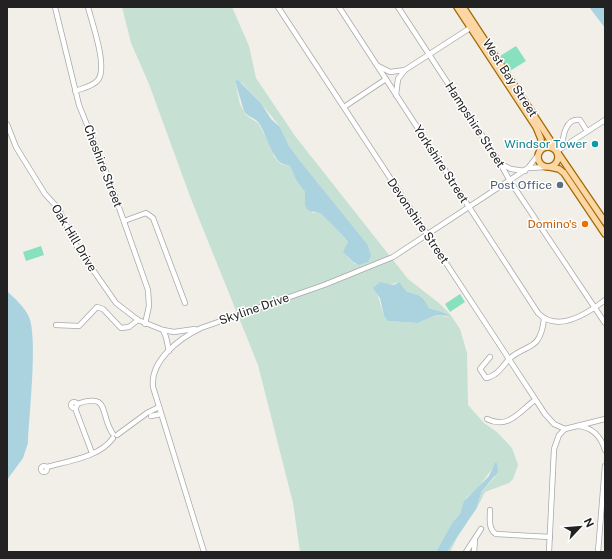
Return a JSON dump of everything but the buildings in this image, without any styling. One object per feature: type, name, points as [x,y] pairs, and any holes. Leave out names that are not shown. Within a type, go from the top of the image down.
[{"type":"main road","name":"West Bay Street","points":[[457,7],[536,127],[541,140],[539,153]]},
{"type":"main road","name":"West Bay Street","points":[[463,7],[605,222]]},
{"type":"main road","points":[[548,167],[557,162],[557,151],[546,147],[539,153],[540,162],[548,167],[559,169],[564,173],[605,234]]},
{"type":"street","name":"Cheshire Street","points":[[55,7],[75,91],[124,221],[148,290],[149,306],[145,324]]},
{"type":"street","points":[[75,91],[90,87],[99,79],[101,74],[102,64],[88,7]]},
{"type":"street","name":"Devonshire Street","points":[[278,7],[344,107],[370,150],[428,235],[549,420],[564,429]]},
{"type":"street","name":"Yorkshire Street","points":[[339,7],[469,208],[544,320]]},
{"type":"street","name":"Hampshire Street","points":[[398,7],[500,163],[510,181],[605,324]]},
{"type":"street","points":[[396,95],[398,79],[405,70],[470,28]]},
{"type":"street","points":[[376,65],[390,72],[405,70]]},
{"type":"street","points":[[344,107],[386,79]]},
{"type":"street","points":[[563,147],[565,130],[572,122],[580,120],[588,131]]},
{"type":"street","points":[[557,151],[605,120]]},
{"type":"street","name":"Oak Hill Drive","points":[[7,124],[12,139],[45,194],[58,208],[78,247],[105,290],[116,303],[138,320],[163,330],[180,331],[201,328]]},
{"type":"street","points":[[7,141],[12,139]]},
{"type":"street","name":"Skyline Drive","points":[[204,552],[153,387],[154,374],[158,365],[169,351],[186,337],[201,328],[373,266],[400,253],[526,170],[539,153]]},
{"type":"street","points":[[500,163],[511,169],[526,170],[548,167]]},
{"type":"street","points":[[124,221],[146,213],[153,218],[185,303]]},
{"type":"street","points":[[490,357],[480,369],[486,378],[501,370],[509,360],[530,347],[537,340],[543,328],[544,320],[558,323],[579,316],[595,308],[605,300]]},
{"type":"street","points":[[56,325],[79,326],[97,307],[103,309],[121,328],[128,327],[138,320]]},
{"type":"street","points":[[163,330],[169,351]]},
{"type":"street","points":[[92,453],[76,406],[91,399],[98,401],[114,436]]},
{"type":"street","points":[[487,419],[494,423],[510,420],[516,417],[536,400]]},
{"type":"street","points":[[47,468],[103,448],[114,436],[149,415],[159,407]]},
{"type":"street","points":[[149,415],[161,414]]},
{"type":"street","points":[[549,552],[554,449],[559,435],[564,429],[575,425],[605,419]]},
{"type":"street","points":[[575,425],[590,429],[600,439],[605,450]]},
{"type":"street","points":[[599,550],[605,466]]},
{"type":"street","points":[[490,510],[490,526],[492,531],[496,534],[550,537]]},
{"type":"street","points":[[466,552],[482,529]]},
{"type":"street","points":[[474,552],[475,538]]},
{"type":"green space","points":[[122,7],[232,7],[249,46],[256,78],[295,136],[408,279],[439,303],[450,314],[460,329],[467,353],[468,405],[484,423],[497,432],[512,448],[518,465],[513,479],[509,483],[485,492],[476,510],[469,519],[476,509],[482,491],[495,477],[495,465],[477,489],[466,498],[460,514],[452,523],[436,552],[300,552],[293,503],[258,365],[191,199],[149,84],[131,43]],"holes":[[[235,81],[242,83],[261,103],[280,127],[289,146],[301,162],[368,245],[370,252],[355,264],[346,254],[348,242],[343,236],[321,213],[313,213],[305,206],[305,192],[296,180],[290,166],[281,164],[274,157],[271,146],[258,123],[246,115],[240,104]],[[398,282],[406,291],[421,297],[429,308],[445,313],[448,317],[436,315],[418,323],[388,321],[384,316],[375,286]]]},
{"type":"green space","points":[[516,46],[526,61],[510,71],[500,56]]},
{"type":"green space","points":[[41,246],[44,255],[26,261],[23,252]]},
{"type":"green space","points":[[460,294],[465,302],[450,312],[445,304]]},
{"type":"green space","points":[[459,535],[450,552],[447,552]]},
{"type":"water","points":[[589,7],[605,7],[605,28]]},
{"type":"water","points":[[238,80],[261,103],[271,119],[280,127],[289,146],[368,245],[371,256],[368,262],[359,265],[353,262],[343,252],[348,242],[347,240],[322,214],[312,212],[305,206],[305,192],[296,180],[290,166],[282,164],[278,160],[274,155],[258,122],[247,115],[244,111],[235,81]]},
{"type":"water","points":[[380,282],[394,285],[399,282],[406,291],[424,299],[429,308],[445,313],[449,316],[436,315],[418,323],[388,321],[384,316],[380,298],[373,288]]},
{"type":"water","points":[[7,291],[22,306],[29,317],[32,328],[33,359],[28,443],[23,458],[7,480]]},
{"type":"water","points":[[495,463],[497,463],[498,472],[482,491],[476,509],[447,552],[436,552],[452,523],[460,514],[464,501],[489,476]]},
{"type":"place","name":"Windsor Tower","points":[[595,144]]},
{"type":"place","name":"Post Office","points":[[560,185]]},
{"type":"place","name":"Domino's","points":[[585,224]]}]
